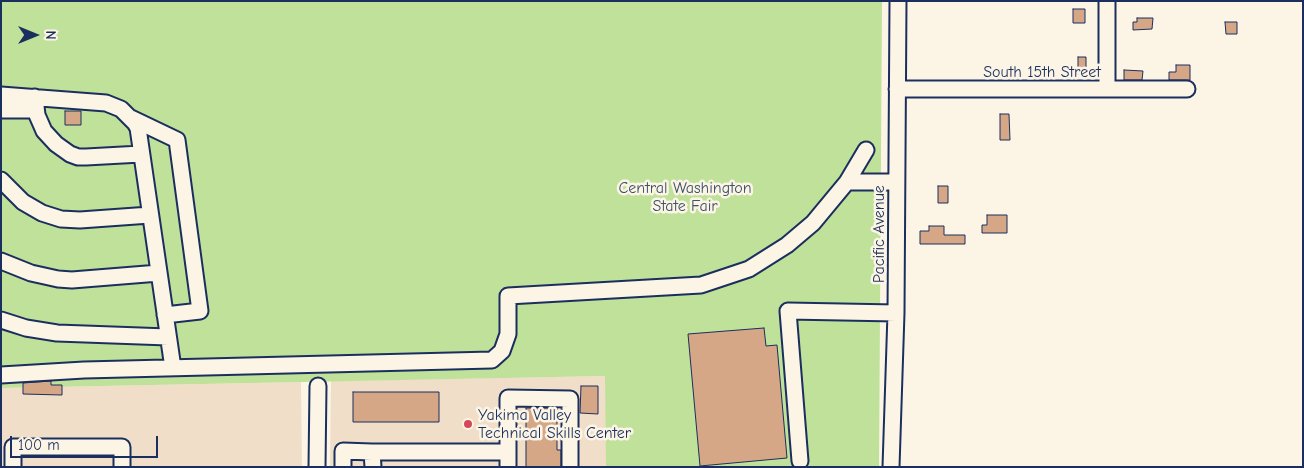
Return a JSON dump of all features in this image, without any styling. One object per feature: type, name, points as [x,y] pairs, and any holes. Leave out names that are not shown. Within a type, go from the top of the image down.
[{"type":"street","name":"Pacific Avenue","points":[[891,467],[896,313],[898,1]]},
{"type":"street","points":[[1107,1],[1107,89]]},
{"type":"street","name":"South 15th Street","points":[[897,88],[1187,89]]},
{"type":"street","points":[[1,95],[35,104]]},
{"type":"street","points":[[1,110],[35,104],[106,102],[121,108],[138,128],[172,368]]},
{"type":"street","points":[[35,104],[40,123],[50,138],[62,150],[70,154],[78,157],[142,154]]},
{"type":"street","points":[[131,118],[177,140],[200,311],[165,315]]},
{"type":"street","points":[[1,374],[492,360],[502,351],[508,334],[508,296],[701,285],[749,269],[787,246],[813,223],[847,182],[866,150]]},
{"type":"street","points":[[1,180],[24,202],[42,213],[61,218],[80,220],[150,215]]},
{"type":"street","points":[[847,182],[896,182]]},
{"type":"street","points":[[1,261],[31,273],[58,279],[72,280],[159,273]]},
{"type":"street","points":[[800,461],[788,311],[896,313]]},
{"type":"street","points":[[1,320],[26,328],[57,334],[168,337]]},
{"type":"street","points":[[317,467],[318,386]]},
{"type":"street","points":[[317,450],[343,451],[372,459],[508,460],[508,398],[570,399],[570,467]]},
{"type":"street","points":[[13,467],[13,447],[122,447],[122,467]]},
{"type":"street","points":[[343,451],[344,467]]},
{"type":"shaded area","name":"Yakima Valley Technical Skills Center","points":[[606,376],[606,467],[330,467],[331,381]]},
{"type":"shaded area","points":[[301,382],[302,467],[1,467],[1,388]]},
{"type":"green space","name":"Central Washington State Fair","points":[[1,1],[882,1],[879,467],[606,467],[605,376],[1,388]]},
{"type":"building","points":[[1073,9],[1085,9],[1085,23],[1073,23]]},
{"type":"building","points":[[1137,18],[1153,18],[1152,29],[1133,30],[1133,22],[1137,22]]},
{"type":"building","points":[[1225,22],[1237,22],[1237,34],[1226,34]]},
{"type":"building","points":[[1078,57],[1086,57],[1086,74],[1078,74]]},
{"type":"building","points":[[1176,65],[1190,65],[1190,80],[1169,80],[1169,72],[1176,72]]},
{"type":"building","points":[[1124,70],[1143,71],[1142,80],[1124,80]]},
{"type":"building","points":[[65,111],[81,111],[81,125],[65,125]]},
{"type":"building","points":[[1000,114],[1009,114],[1010,140],[1000,140]]},
{"type":"building","points":[[938,186],[948,186],[948,203],[938,203]]},
{"type":"building","points":[[987,215],[1007,215],[1007,233],[982,233],[982,225],[987,225]]},
{"type":"building","points":[[929,226],[944,226],[944,235],[965,235],[965,244],[920,244],[920,231],[929,231]]},
{"type":"building","points":[[764,328],[766,346],[777,345],[787,458],[700,466],[688,334]]},
{"type":"building","points":[[51,381],[51,385],[62,385],[62,395],[23,394],[23,383]]},
{"type":"building","points":[[581,386],[598,386],[598,414],[580,413]]},
{"type":"building","points":[[353,392],[439,392],[439,422],[353,422]]},
{"type":"building","points":[[526,408],[557,408],[557,450],[561,450],[561,467],[526,467]]},
{"type":"place","name":"Yakima Valley Technical Skills Center","points":[[468,424]]}]
